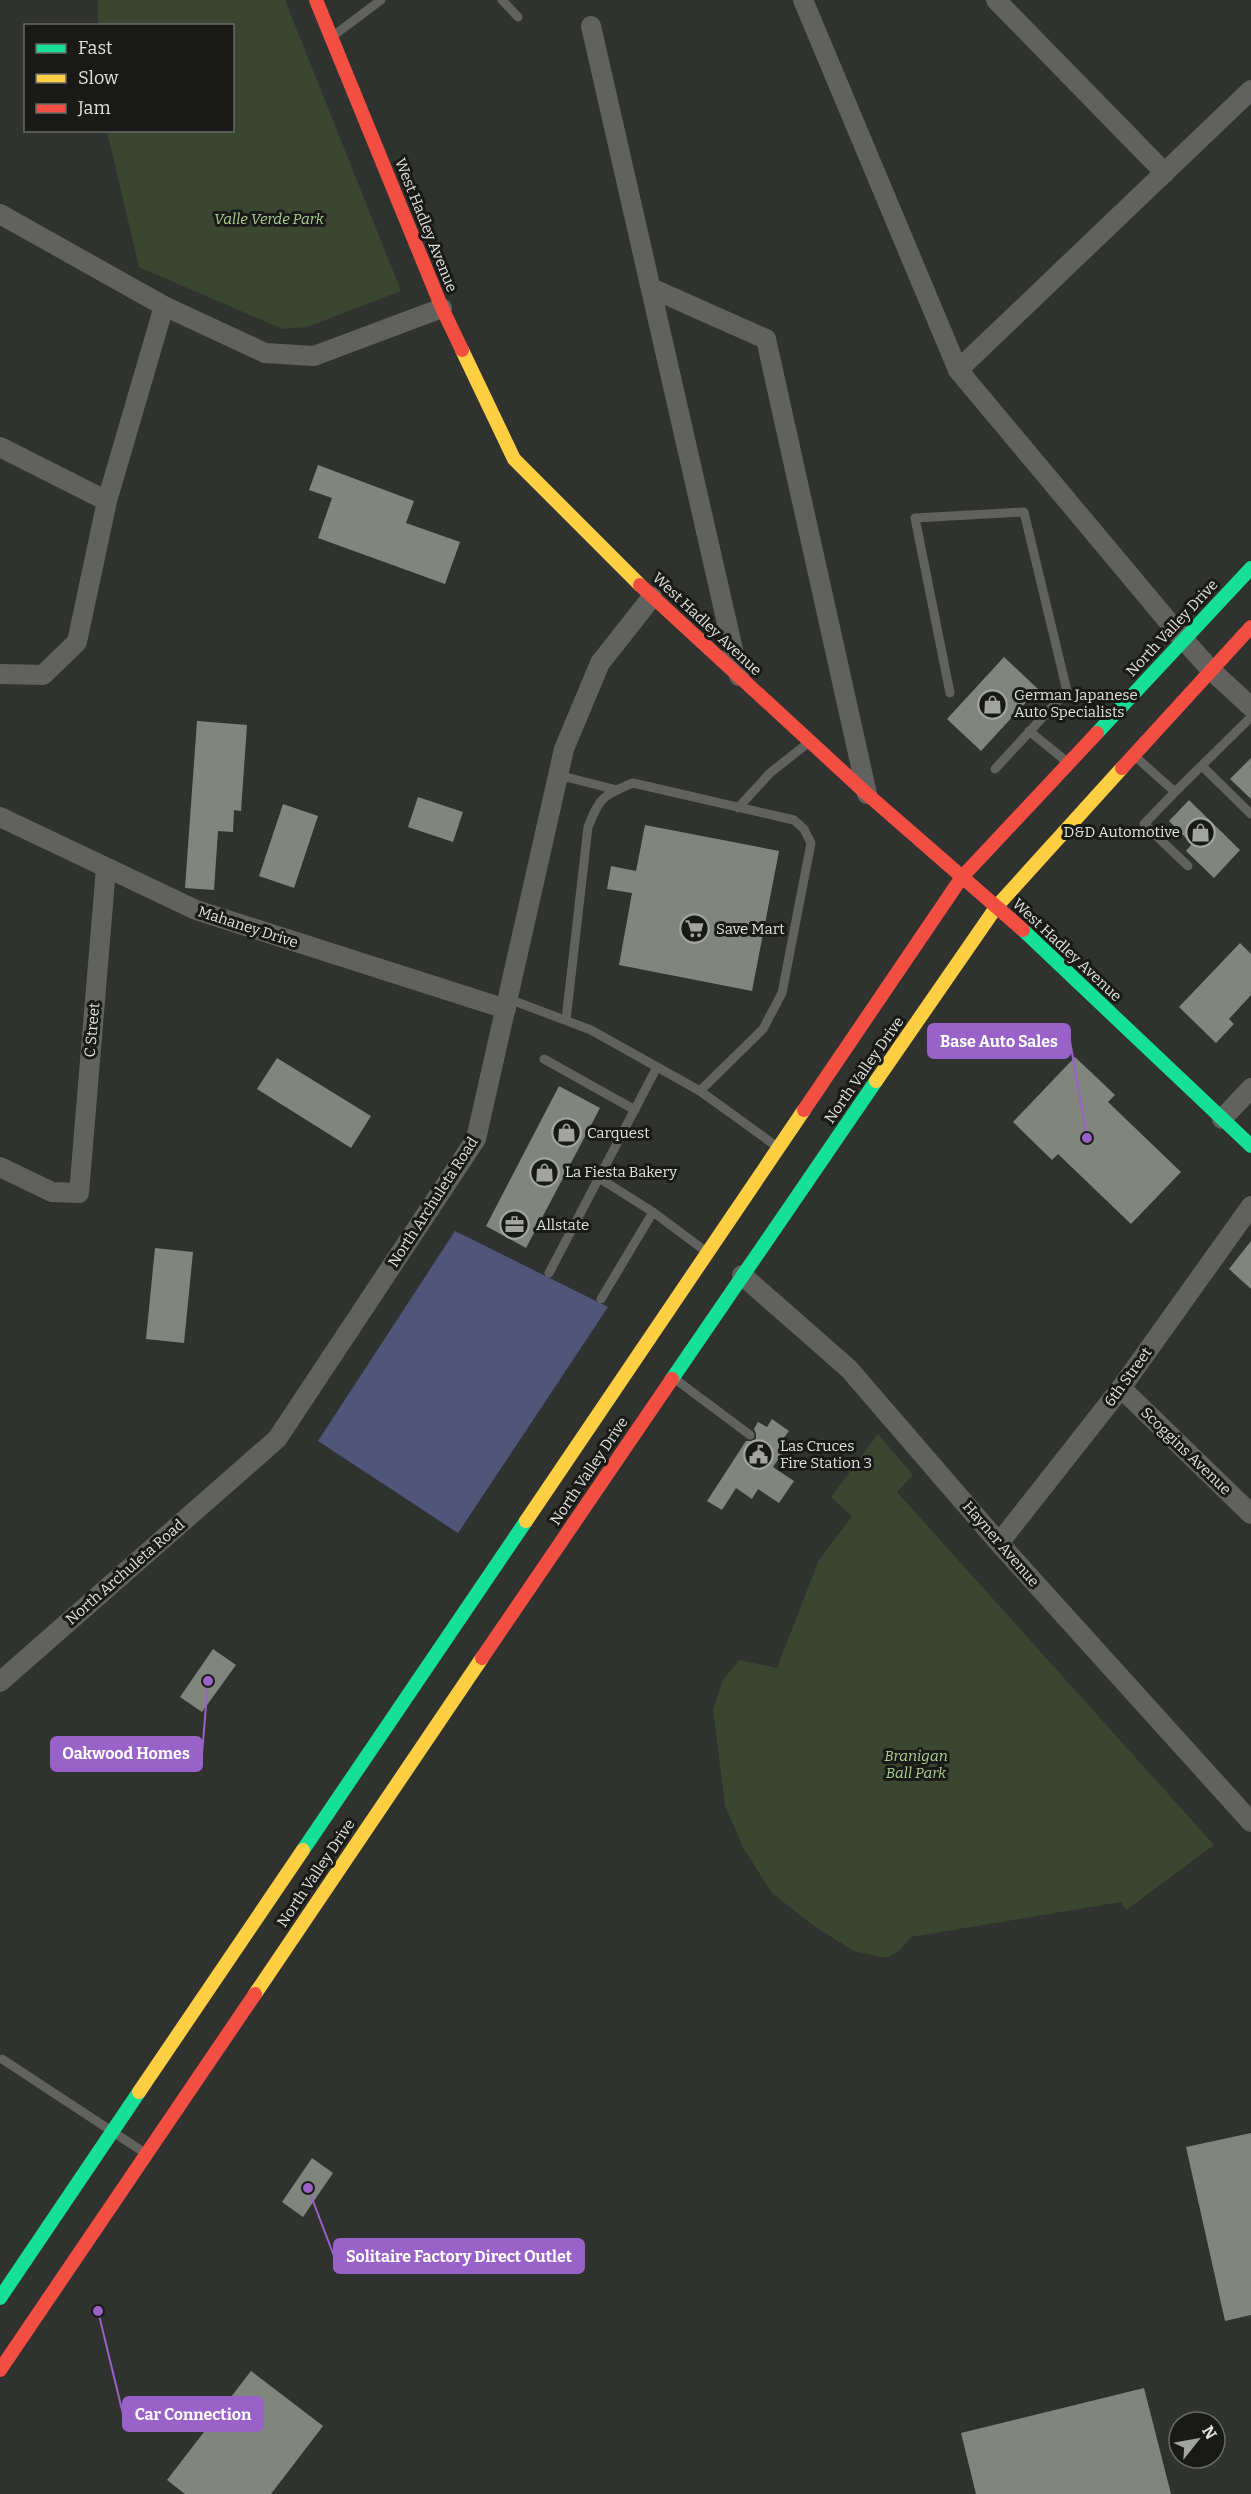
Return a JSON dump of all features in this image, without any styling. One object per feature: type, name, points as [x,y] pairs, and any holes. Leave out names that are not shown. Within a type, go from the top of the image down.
[{"type":"main road","name":"West Hadley Avenue","points":[[316,0],[442,308],[514,459],[652,597],[867,794],[997,906],[1251,1146]]},
{"type":"main road","name":"North Valley Drive","points":[[0,2298],[962,878],[1251,568]]},
{"type":"main road","name":"North Valley Drive","points":[[0,2370],[742,1275],[997,906],[1251,627]]},
{"type":"street","points":[[803,0],[958,370],[1183,639],[1210,670],[1251,707]]},
{"type":"street","points":[[996,0],[1165,173]]},
{"type":"street","points":[[591,26],[739,676]]},
{"type":"street","points":[[958,370],[1251,90]]},
{"type":"street","points":[[0,214],[164,306],[265,353],[314,356],[442,308]]},
{"type":"street","points":[[651,288],[766,339],[867,794]]},
{"type":"street","points":[[0,674],[43,675],[76,642],[107,501],[164,306]]},
{"type":"street","points":[[0,447],[107,501]]},
{"type":"street","name":"North Archuleta Road","points":[[0,1682],[277,1439],[476,1139],[564,749],[600,663],[652,597]]},
{"type":"street","name":"Mahaney Drive","points":[[0,817],[196,910],[507,1004]]},
{"type":"street","name":"C Street","points":[[0,1167],[52,1192],[79,1193],[106,868]]},
{"type":"street","points":[[1222,1119],[1251,1088]]},
{"type":"street","name":"6th Street","points":[[999,1543],[1120,1388],[1251,1206]]},
{"type":"street","name":"Hayner Avenue","points":[[742,1275],[849,1369],[999,1543],[1251,1822]]},
{"type":"street","name":"Scoggins Avenue","points":[[1120,1388],[1251,1514]]},
{"type":"lane","points":[[331,38],[381,0]]},
{"type":"lane","points":[[502,0],[518,17]]},
{"type":"lane","points":[[950,693],[915,518],[1024,512],[1067,691],[995,769]]},
{"type":"lane","points":[[1188,866],[1144,824],[1251,717]]},
{"type":"lane","points":[[1029,731],[1068,763]]},
{"type":"lane","points":[[738,808],[770,773],[809,741]]},
{"type":"lane","points":[[1134,755],[1175,792]]},
{"type":"lane","points":[[1202,766],[1251,814]]},
{"type":"lane","points":[[558,775],[617,790]]},
{"type":"lane","points":[[566,1020],[588,827],[599,800],[633,783],[794,820],[804,829],[811,843],[782,993],[763,1029],[700,1091]]},
{"type":"lane","points":[[507,1004],[566,1020],[591,1030],[700,1091],[779,1148]]},
{"type":"lane","points":[[544,1059],[635,1110]]},
{"type":"lane","points":[[549,1273],[657,1067]]},
{"type":"lane","points":[[599,1178],[653,1212],[708,1253]]},
{"type":"lane","points":[[601,1299],[653,1212]]},
{"type":"lane","points":[[672,1378],[750,1435]]},
{"type":"lane","points":[[2,2059],[147,2154]]},
{"type":"green space","name":"Valle Verde Park","points":[[98,0],[285,0],[401,291],[307,327],[283,329],[139,267],[107,132],[234,132],[234,24],[98,24]]},
{"type":"green space","name":"Branigan Ball Park","points":[[878,1434],[913,1475],[897,1492],[1214,1845],[1126,1910],[1121,1902],[911,1937],[899,1951],[886,1958],[854,1951],[811,1924],[771,1892],[743,1847],[725,1806],[713,1710],[723,1680],[739,1660],[777,1668],[818,1562],[852,1516],[831,1497]]},
{"type":"water","points":[[455,1231],[608,1307],[458,1533],[318,1441]]},
{"type":"building","points":[[318,465],[414,501],[406,523],[460,542],[445,584],[318,538],[332,498],[309,490]]},
{"type":"building","name":"German Japanese Auto Specialists","points":[[1004,657],[1038,689],[981,751],[947,719]]},
{"type":"building","points":[[197,721],[247,725],[241,811],[234,810],[233,832],[218,831],[214,890],[185,888]]},
{"type":"building","points":[[1251,758],[1251,799],[1230,779]]},
{"type":"building","points":[[418,797],[463,812],[453,842],[408,827]]},
{"type":"building","name":"D&D Automotive","points":[[1189,800],[1240,850],[1214,878],[1186,851],[1192,844],[1169,821]]},
{"type":"building","points":[[283,804],[318,816],[294,888],[259,876]]},
{"type":"building","name":"Save Mart","points":[[645,825],[779,851],[752,991],[619,965],[632,893],[607,889],[611,866],[636,871]]},
{"type":"building","points":[[1240,943],[1251,954],[1251,995],[1229,1019],[1234,1024],[1216,1043],[1179,1007]]},
{"type":"building","points":[[1075,1057],[1115,1095],[1108,1102],[1181,1172],[1131,1224],[1058,1154],[1052,1160],[1013,1122]]},
{"type":"building","points":[[277,1058],[371,1116],[351,1148],[257,1089]]},
{"type":"building","points":[[559,1086],[600,1108],[526,1248],[486,1226]]},
{"type":"building","points":[[1251,1241],[1251,1289],[1229,1269]]},
{"type":"building","points":[[155,1248],[193,1252],[184,1343],[146,1339]]},
{"type":"building","name":"Las Cruces Fire Station 3","points":[[772,1419],[789,1431],[783,1439],[789,1443],[773,1467],[794,1481],[779,1503],[758,1489],[752,1499],[736,1488],[722,1510],[707,1501],[746,1441],[756,1439],[754,1429],[758,1422],[767,1427]]},
{"type":"building","points":[[213,1649],[236,1665],[202,1712],[180,1697]]},
{"type":"building","points":[[1251,2133],[1251,2315],[1225,2321],[1186,2147]]},
{"type":"building","points":[[312,2158],[333,2173],[303,2217],[282,2202]]},
{"type":"building","points":[[251,2371],[323,2426],[271,2494],[185,2494],[167,2480]]},
{"type":"building","points":[[1144,2388],[1171,2494],[976,2494],[961,2433]]},
{"type":"traffic: fast","points":[[1097,733],[1251,568]]},
{"type":"traffic: fast","points":[[1023,930],[1251,1146]]},
{"type":"traffic: fast","points":[[672,1379],[876,1081]]},
{"type":"traffic: fast","points":[[303,1850],[526,1521]]},
{"type":"traffic: fast","points":[[0,2298],[139,2092]]},
{"type":"traffic: slow","points":[[462,350],[514,459],[640,585]]},
{"type":"traffic: slow","points":[[876,1081],[997,906],[1122,768]]},
{"type":"traffic: slow","points":[[526,1521],[804,1110]]},
{"type":"traffic: slow","points":[[255,1994],[482,1658]]},
{"type":"traffic: slow","points":[[139,2092],[303,1850]]},
{"type":"traffic: jam","points":[[316,0],[442,308],[462,350]]},
{"type":"traffic: jam","points":[[640,585],[867,794],[1023,930]]},
{"type":"traffic: jam","points":[[1122,768],[1251,627]]},
{"type":"traffic: jam","points":[[804,1110],[962,877],[1097,733]]},
{"type":"traffic: jam","points":[[482,1658],[672,1379]]},
{"type":"traffic: jam","points":[[0,2370],[255,1994]]},
{"type":"place","name":"German Japanese Auto Specialists","points":[[993,704]]},
{"type":"place","name":"D&D Automotive","points":[[1201,832]]},
{"type":"place","name":"Save Mart","points":[[695,929]]},
{"type":"place","name":"Carquest","points":[[566,1133]]},
{"type":"place","name":"Base Auto Sales","points":[[1087,1138]]},
{"type":"place","name":"La Fiesta Bakery","points":[[544,1172]]},
{"type":"place","name":"Allstate","points":[[515,1225]]},
{"type":"place","name":"Las Cruces Fire Station 3","points":[[759,1455]]},
{"type":"place","name":"Oakwood Homes","points":[[208,1681]]},
{"type":"place","name":"Solitaire Factory Direct Outlet","points":[[308,2188]]},
{"type":"place","name":"Car Connection","points":[[98,2311]]}]
